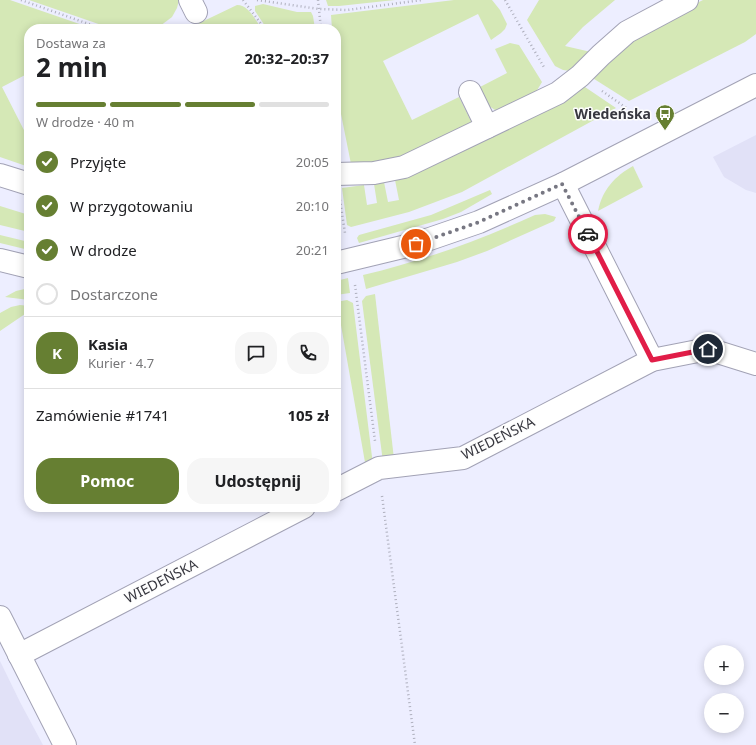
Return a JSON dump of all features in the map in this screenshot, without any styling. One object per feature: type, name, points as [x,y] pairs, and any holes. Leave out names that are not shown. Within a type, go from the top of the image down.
[{"type":"street","points":[[341,174],[374,172],[404,167],[558,93],[580,76],[627,32],[687,0]]},
{"type":"street","points":[[341,262],[416,244],[479,222],[562,184],[756,85]]},
{"type":"street","points":[[470,92],[487,127]]},
{"type":"street","points":[[0,175],[24,182]]},
{"type":"street","points":[[562,184],[652,360]]},
{"type":"street","points":[[0,260],[24,266]]},
{"type":"street","name":"WIEDEŃSKA","points":[[341,487],[379,468],[463,458],[652,360],[708,349],[756,364]]},
{"type":"street","name":"WIEDEŃSKA","points":[[19,655],[294,512]]},
{"type":"street","points":[[0,617],[65,745]]},
{"type":"path","points":[[20,0],[89,24]]},
{"type":"path","points":[[243,0],[261,24]]},
{"type":"path","points":[[257,0],[319,9],[347,10],[422,0]]},
{"type":"path","points":[[318,0],[320,24]]},
{"type":"path","points":[[505,0],[558,93]]},
{"type":"path","points":[[341,207],[345,233]]},
{"type":"path","points":[[357,295],[414,745]]},
{"type":"shaded area","points":[[756,135],[756,193],[746,190],[724,177],[713,157]]},
{"type":"shaded area","points":[[0,661],[20,702],[43,745],[0,745]]},
{"type":"green space","points":[[0,0],[10,0],[80,24],[24,24],[24,76],[2,87],[24,130],[24,165],[0,157]]},
{"type":"green space","points":[[29,0],[179,0],[172,17],[163,24],[99,24]]},
{"type":"green space","points":[[326,0],[395,0],[328,6]]},
{"type":"green space","points":[[454,0],[492,0],[500,10],[507,24],[501,33],[491,40],[478,14],[383,61],[412,120],[459,97],[472,123],[389,162],[351,164],[341,114],[341,24],[332,24],[331,15]]},
{"type":"green space","points":[[539,0],[615,0],[583,27],[565,46],[591,52],[570,71],[563,70],[555,66],[527,20]]},
{"type":"green space","points":[[703,0],[756,0],[756,34],[745,42],[629,101],[591,77],[645,29]]},
{"type":"green space","points":[[263,4],[297,12],[311,12],[314,24],[264,24],[255,11],[255,6]]},
{"type":"green space","points":[[237,5],[245,7],[259,24],[197,24]]},
{"type":"green space","points":[[510,43],[519,45],[542,82],[536,92],[502,109],[495,110],[489,106],[480,87],[507,73],[495,49]]},
{"type":"green space","points":[[582,85],[616,108],[462,192],[409,212],[351,227],[347,225],[342,188],[364,185],[367,205],[377,203],[374,184],[384,182],[388,202],[399,200],[395,180]]},
{"type":"green space","points":[[633,166],[643,187],[598,211],[600,203],[610,184],[620,174]]},
{"type":"green space","points":[[490,190],[492,194],[461,212],[443,219],[359,243],[357,238],[359,235],[431,215]]},
{"type":"green space","points":[[0,206],[24,213],[24,231],[0,225]]},
{"type":"green space","points":[[545,214],[556,217],[554,221],[487,251],[457,262],[366,289],[363,275],[429,256],[493,233],[535,215]]},
{"type":"green space","points":[[0,235],[24,241],[24,249],[0,243]]},
{"type":"green space","points":[[348,278],[350,293],[341,294],[341,280]]},
{"type":"green space","points":[[24,289],[24,299],[5,297],[16,291]]},
{"type":"green space","points":[[375,294],[394,459],[383,462],[362,301],[366,296]]},
{"type":"green space","points":[[347,300],[353,303],[373,465],[366,468],[341,325],[341,301]]},
{"type":"green space","points":[[24,305],[24,315],[0,331],[0,313],[11,307]]},
{"type":"way so far","points":[[416,244],[479,222],[562,184],[588,234]]},
{"type":"place","name":"Wiedeńska","points":[[665,131]]},
{"type":"route","points":[[588,234],[652,360],[708,349]]}]
